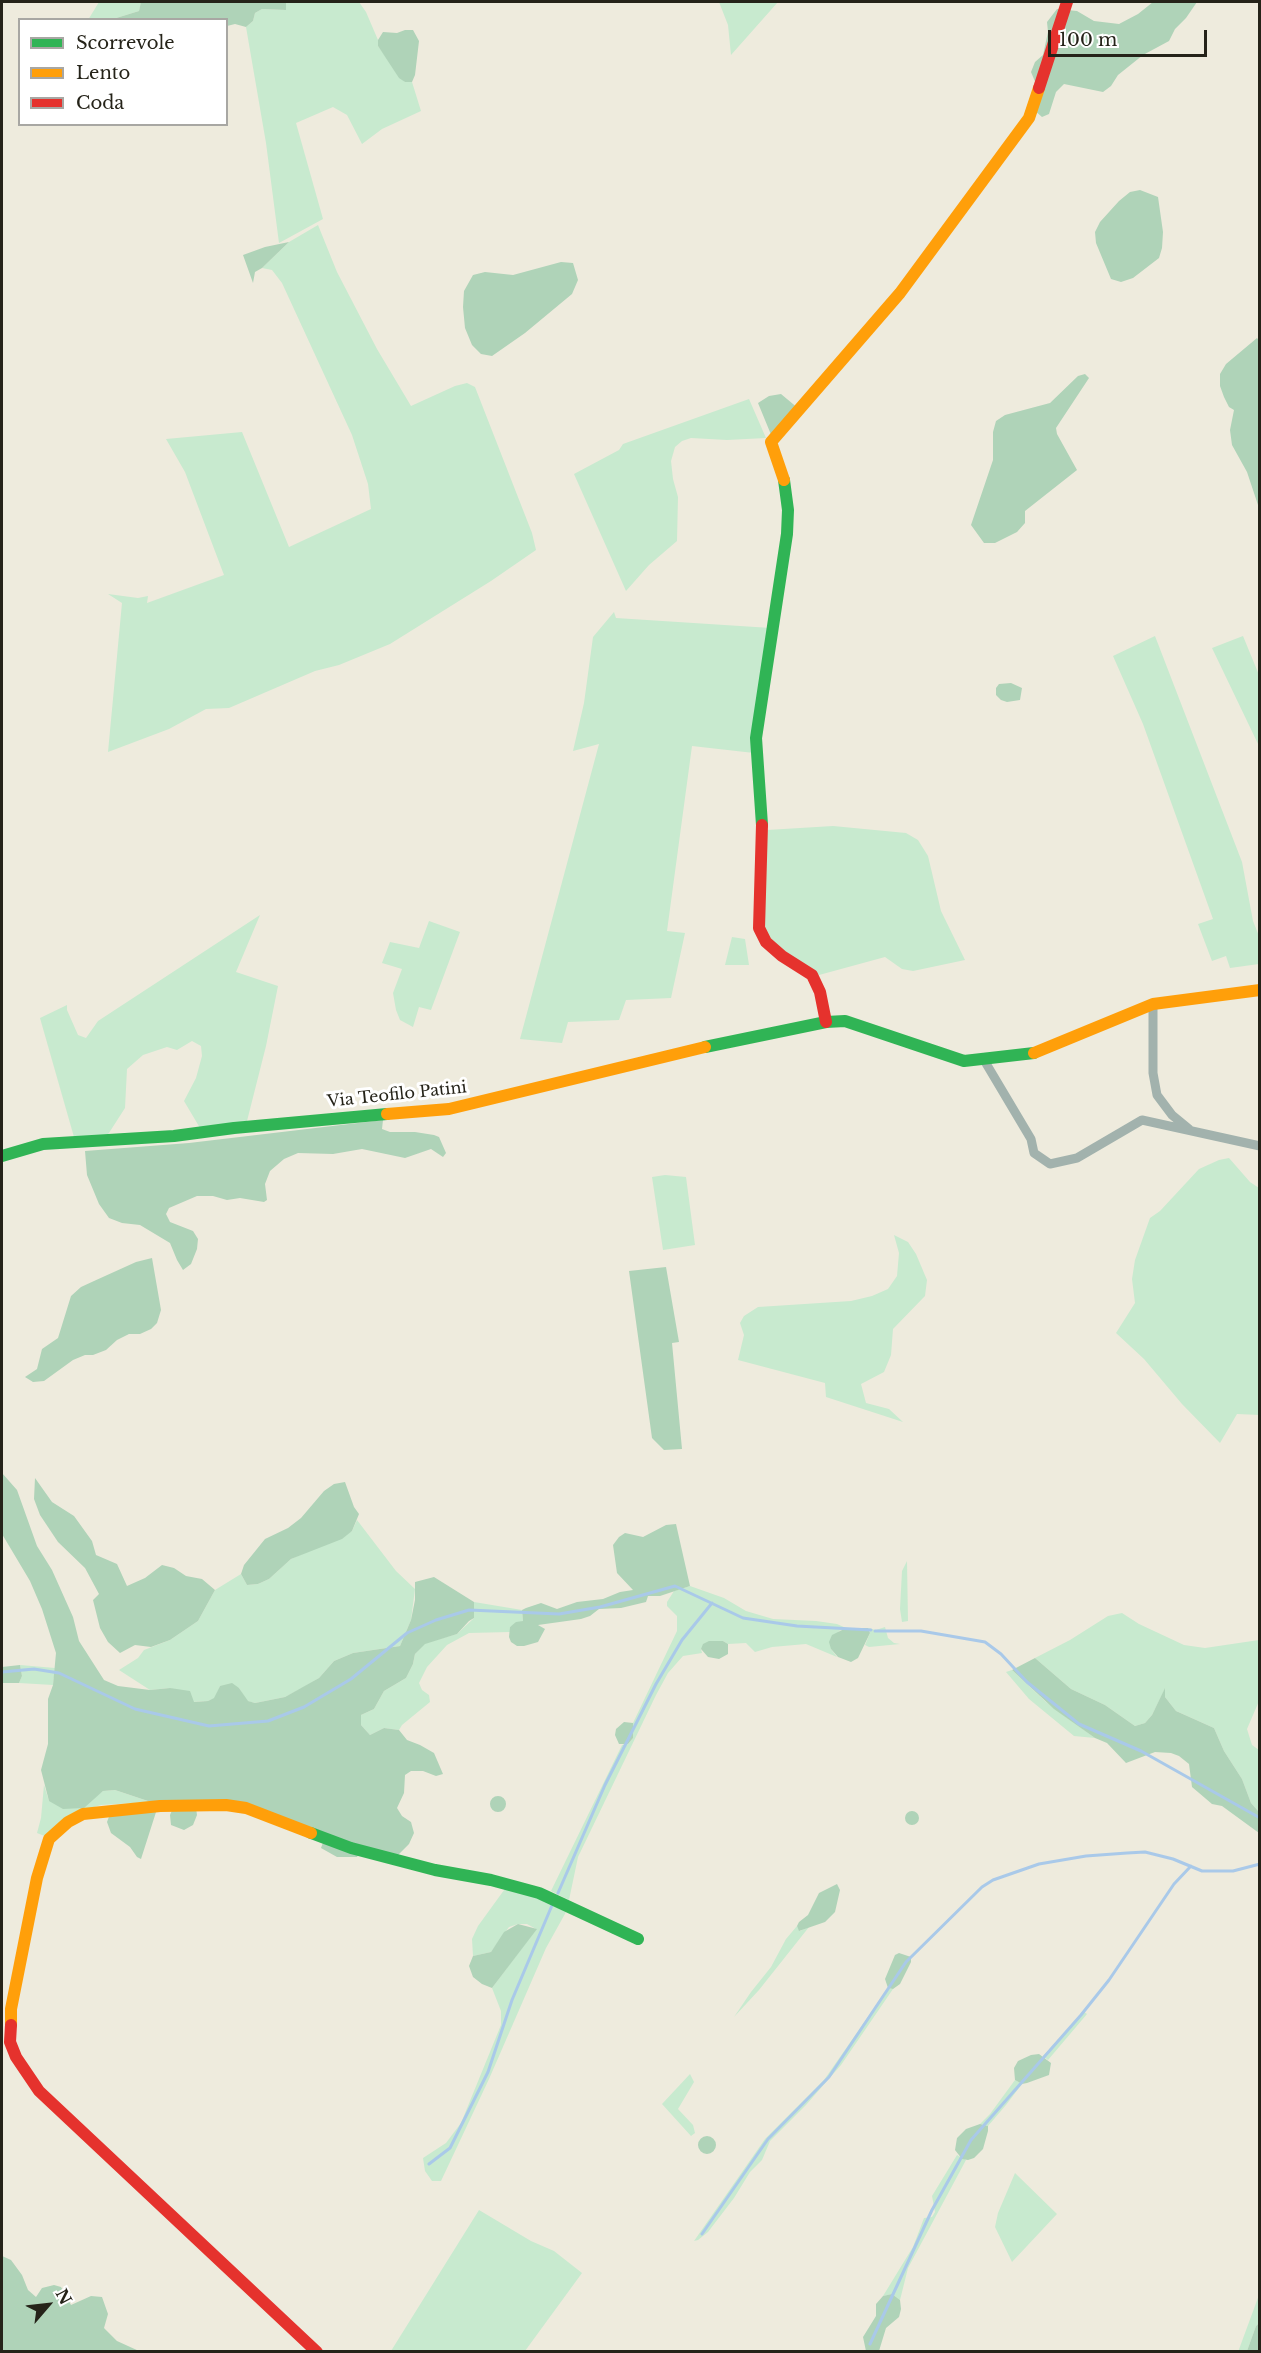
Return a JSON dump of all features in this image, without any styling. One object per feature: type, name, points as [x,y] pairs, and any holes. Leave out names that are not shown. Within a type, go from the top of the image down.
[{"type":"street","points":[[826,1022],[820,992],[812,975],[782,956],[766,942],[759,928],[762,822],[756,738],[787,534],[788,510],[785,484],[771,442],[900,293],[1029,118],[1067,2]]},
{"type":"street","points":[[1260,990],[1153,1004],[1032,1054],[984,1060],[1030,1139],[1034,1154],[1050,1164],[1077,1158],[1142,1120],[1260,1146]]},
{"type":"street","points":[[1153,1004],[1153,1072],[1157,1095],[1172,1115],[1191,1130]]},
{"type":"street","name":"Via Teofilo Patini","points":[[2,1156],[16,1150],[43,1144],[174,1136],[449,1109],[737,1039],[826,1022],[846,1021],[964,1061],[984,1060]]},
{"type":"street","points":[[317,2352],[39,2091],[16,2057],[10,2042],[11,2009],[37,1878],[49,1839],[68,1822],[83,1814],[160,1806],[226,1805],[246,1808],[351,1848],[435,1870],[491,1880],[539,1893],[638,1939]]},
{"type":"green space","points":[[99,2],[141,2],[139,11],[116,18],[89,18]]},
{"type":"green space","points":[[141,2],[286,2],[286,10],[262,9],[255,13],[253,21],[246,27],[235,24],[228,26],[228,18],[116,18],[139,11]]},
{"type":"green space","points":[[286,2],[359,2],[366,12],[378,40],[378,46],[405,82],[412,82],[421,111],[382,129],[362,144],[347,115],[333,107],[296,123],[323,219],[279,243],[266,143],[246,27],[253,21],[255,13],[262,9],[286,10]]},
{"type":"green space","points":[[719,2],[778,2],[731,55],[728,25]]},
{"type":"green space","points":[[1153,2],[1197,2],[1175,29],[1169,41],[1143,55],[1118,75],[1111,86],[1103,92],[1064,84],[1056,92],[1049,114],[1042,117],[1034,110],[1039,91],[1031,72],[1035,62],[1043,55],[1048,32],[1047,22],[1057,9],[1077,11],[1094,21],[1119,24],[1138,14]]},
{"type":"green space","points":[[413,30],[419,41],[412,82],[405,82],[399,78],[378,46],[378,40],[383,32],[397,33]]},
{"type":"green space","points":[[1140,190],[1158,197],[1163,232],[1162,248],[1159,258],[1133,278],[1121,282],[1111,279],[1096,243],[1095,232],[1100,222],[1119,201],[1130,192]]},
{"type":"green space","points":[[318,225],[337,272],[377,349],[411,406],[455,386],[467,383],[475,387],[532,533],[536,550],[390,644],[339,665],[315,671],[229,708],[206,709],[169,729],[108,752],[122,603],[108,594],[138,598],[148,596],[147,603],[224,575],[185,472],[166,439],[242,432],[289,547],[371,509],[368,484],[352,435],[282,283],[272,270],[262,268],[289,242]]},
{"type":"green space","points":[[289,242],[255,272],[253,283],[243,255]]},
{"type":"green space","points":[[561,262],[573,263],[578,280],[572,294],[525,333],[492,356],[481,354],[472,345],[465,328],[464,291],[473,275],[485,272],[513,275]]},
{"type":"green space","points":[[1257,338],[1260,342],[1259,508],[1247,472],[1232,445],[1230,430],[1234,410],[1229,407],[1220,386],[1220,374],[1226,364]]},
{"type":"green space","points":[[1085,374],[1089,378],[1056,428],[1077,470],[1025,511],[1025,523],[1017,532],[995,543],[984,543],[971,525],[993,460],[993,432],[996,421],[1005,415],[1050,403],[1078,376]]},
{"type":"green space","points":[[781,394],[799,409],[772,437],[758,403],[769,396]]},
{"type":"green space","points":[[749,399],[766,438],[727,440],[691,438],[675,447],[671,461],[678,497],[677,541],[649,565],[626,591],[574,474],[619,450],[623,444]]},
{"type":"green space","points":[[614,612],[616,618],[771,628],[754,753],[692,746],[667,931],[685,933],[671,998],[626,1000],[619,1020],[568,1022],[562,1043],[520,1039],[599,744],[573,751],[584,703],[593,637]]},
{"type":"green space","points":[[1155,636],[1242,862],[1253,921],[1259,936],[1259,964],[1230,968],[1226,956],[1212,961],[1198,924],[1213,919],[1143,724],[1113,656]]},
{"type":"green space","points":[[1243,636],[1259,675],[1259,746],[1212,648]]},
{"type":"green space","points":[[1011,683],[1022,688],[1020,700],[1007,702],[1001,700],[996,695],[996,688],[999,684]]},
{"type":"green space","points":[[833,826],[906,833],[918,840],[928,856],[941,911],[965,960],[913,971],[902,969],[885,957],[819,975],[778,950],[763,931],[767,830]]},
{"type":"green space","points":[[260,915],[236,972],[278,986],[247,1121],[200,1128],[184,1101],[196,1078],[202,1056],[201,1046],[192,1041],[177,1050],[167,1047],[143,1055],[127,1069],[125,1108],[107,1136],[74,1137],[40,1018],[67,1005],[78,1035],[86,1038],[98,1021]]},
{"type":"green space","points":[[429,921],[460,932],[431,1010],[419,1007],[413,1027],[400,1020],[396,1010],[393,993],[402,969],[382,963],[390,942],[419,948]]},
{"type":"green space","points":[[732,937],[745,939],[749,965],[725,965]]},
{"type":"green space","points":[[383,1120],[382,1129],[390,1132],[415,1132],[439,1137],[446,1153],[443,1157],[431,1149],[405,1158],[362,1149],[333,1154],[298,1153],[284,1159],[270,1171],[265,1184],[267,1200],[264,1202],[240,1198],[227,1200],[213,1196],[197,1196],[169,1208],[166,1214],[170,1222],[193,1231],[198,1239],[191,1264],[183,1270],[170,1243],[140,1225],[122,1223],[109,1218],[99,1204],[87,1175],[85,1151],[189,1143]]},
{"type":"green space","points":[[1229,1158],[1250,1182],[1259,1188],[1260,1415],[1237,1414],[1220,1443],[1182,1404],[1144,1359],[1116,1333],[1135,1303],[1132,1279],[1135,1260],[1150,1218],[1160,1211],[1199,1169]]},
{"type":"green space","points":[[665,1175],[686,1177],[695,1245],[663,1250],[652,1177]]},
{"type":"green space","points":[[894,1235],[908,1242],[916,1254],[927,1280],[925,1296],[893,1329],[891,1355],[884,1372],[861,1384],[866,1403],[889,1409],[903,1422],[826,1397],[825,1383],[738,1360],[744,1335],[740,1323],[744,1316],[758,1307],[851,1301],[888,1289],[897,1276],[899,1253]]},
{"type":"green space","points":[[152,1258],[161,1310],[157,1323],[151,1329],[140,1334],[129,1334],[117,1340],[106,1350],[73,1360],[44,1381],[33,1382],[25,1377],[37,1369],[42,1349],[58,1338],[71,1296],[81,1287],[136,1262]]},
{"type":"green space","points":[[666,1267],[679,1342],[672,1343],[682,1449],[664,1450],[652,1438],[629,1271]]},
{"type":"green space","points":[[2,1473],[17,1490],[37,1546],[52,1570],[73,1617],[79,1641],[104,1680],[118,1686],[190,1691],[194,1702],[214,1698],[220,1686],[232,1683],[239,1688],[248,1701],[255,1703],[285,1697],[319,1678],[334,1661],[353,1653],[400,1646],[411,1620],[415,1600],[415,1582],[434,1577],[474,1602],[474,1618],[457,1634],[425,1644],[415,1654],[406,1678],[384,1691],[374,1709],[361,1715],[361,1725],[370,1735],[384,1728],[399,1730],[407,1740],[434,1753],[443,1774],[436,1776],[423,1771],[411,1771],[405,1775],[404,1793],[397,1808],[402,1816],[411,1822],[414,1833],[409,1844],[398,1855],[363,1846],[357,1857],[337,1857],[321,1848],[326,1834],[246,1804],[151,1802],[115,1790],[103,1791],[84,1808],[63,1809],[49,1801],[41,1770],[48,1744],[48,1699],[53,1685],[56,1653],[30,1581],[2,1534]]},
{"type":"green space","points":[[35,1478],[52,1502],[74,1516],[92,1541],[96,1555],[117,1564],[127,1586],[145,1578],[162,1565],[174,1568],[186,1576],[202,1579],[215,1590],[198,1621],[170,1640],[151,1647],[135,1645],[120,1653],[108,1642],[100,1628],[93,1600],[99,1594],[85,1568],[58,1542],[40,1515],[34,1499]]},
{"type":"green space","points":[[345,1482],[359,1514],[352,1531],[342,1539],[291,1559],[269,1579],[258,1584],[247,1585],[241,1574],[244,1565],[265,1539],[288,1528],[301,1518],[324,1491],[334,1484]]},
{"type":"green space","points":[[357,1520],[396,1571],[415,1589],[411,1620],[400,1646],[353,1653],[334,1661],[319,1678],[285,1697],[255,1703],[247,1701],[239,1688],[220,1686],[215,1698],[193,1702],[170,1688],[150,1690],[119,1670],[138,1658],[144,1650],[170,1640],[198,1621],[215,1590],[241,1574],[247,1585],[258,1584],[269,1579],[291,1559],[352,1531]]},
{"type":"green space","points":[[676,1524],[690,1586],[660,1596],[648,1596],[646,1602],[621,1608],[599,1609],[581,1619],[538,1625],[545,1629],[538,1642],[517,1646],[511,1642],[510,1627],[516,1622],[523,1621],[522,1610],[526,1608],[541,1603],[557,1609],[577,1602],[603,1599],[620,1592],[633,1590],[617,1573],[613,1545],[625,1533],[643,1537],[666,1525]]},
{"type":"green space","points":[[907,1561],[908,1621],[902,1622],[900,1609],[902,1571]]},
{"type":"green space","points":[[690,1586],[724,1598],[746,1611],[773,1619],[816,1621],[837,1624],[846,1628],[839,1631],[831,1649],[837,1657],[806,1644],[772,1647],[755,1652],[746,1643],[728,1644],[723,1641],[701,1649],[702,1653],[683,1656],[668,1673],[656,1695],[578,1857],[569,1900],[551,1891],[622,1745],[628,1744],[633,1738],[633,1723],[677,1631],[677,1616],[667,1606],[667,1602],[674,1591]]},
{"type":"green space","points":[[474,1602],[522,1610],[523,1621],[510,1627],[510,1632],[469,1633],[447,1645],[427,1667],[419,1683],[422,1690],[429,1695],[430,1702],[399,1730],[384,1728],[370,1735],[361,1725],[361,1715],[374,1709],[384,1691],[406,1678],[415,1654],[425,1643],[457,1634],[474,1618]]},
{"type":"green space","points":[[1122,1613],[1139,1624],[1184,1645],[1205,1648],[1259,1640],[1259,1701],[1247,1729],[1252,1745],[1259,1750],[1259,1812],[1251,1803],[1242,1779],[1224,1751],[1214,1728],[1176,1711],[1165,1697],[1165,1689],[1152,1715],[1145,1723],[1135,1726],[1105,1705],[1071,1689],[1035,1658],[1070,1640],[1108,1616]]},
{"type":"green space","points":[[885,1627],[888,1638],[900,1644],[869,1647],[865,1645],[870,1633],[868,1628],[876,1630]]},
{"type":"green space","points":[[846,1628],[868,1628],[870,1633],[858,1658],[851,1662],[838,1657],[831,1649],[829,1642],[832,1635]]},
{"type":"green space","points":[[709,1641],[723,1641],[728,1644],[728,1654],[719,1659],[708,1657],[701,1649],[703,1644]]},
{"type":"green space","points":[[1035,1658],[1071,1689],[1105,1705],[1135,1726],[1145,1723],[1152,1715],[1165,1688],[1165,1697],[1176,1711],[1214,1728],[1224,1751],[1242,1779],[1251,1803],[1259,1812],[1259,1833],[1222,1806],[1212,1804],[1192,1787],[1189,1764],[1179,1756],[1155,1752],[1126,1763],[1107,1743],[1095,1738],[1054,1709],[1012,1670]]},
{"type":"green space","points":[[20,1665],[55,1668],[53,1685],[19,1683],[22,1676]]},
{"type":"green space","points":[[20,1665],[22,1676],[19,1683],[2,1683],[2,1667]]},
{"type":"green space","points":[[1012,1670],[1046,1702],[1095,1738],[1074,1736],[1029,1699],[1006,1672]]},
{"type":"green space","points":[[624,1722],[633,1723],[633,1738],[628,1744],[619,1744],[615,1735],[616,1729]]},
{"type":"green space","points":[[44,1785],[49,1801],[95,1797],[103,1791],[115,1790],[151,1802],[101,1805],[77,1812],[47,1837],[37,1833]]},
{"type":"green space","points":[[498,1796],[504,1798],[506,1804],[504,1810],[498,1812],[492,1810],[490,1804],[492,1798]]},
{"type":"green space","points":[[173,1808],[196,1808],[197,1815],[193,1825],[184,1830],[171,1825],[170,1815]]},
{"type":"green space","points":[[157,1809],[141,1859],[130,1847],[111,1833],[107,1822],[110,1814]]},
{"type":"green space","points":[[912,1811],[917,1813],[919,1818],[917,1823],[912,1825],[907,1823],[905,1818],[907,1813]]},
{"type":"green space","points":[[837,1884],[840,1890],[835,1912],[825,1922],[799,1931],[797,1926],[799,1922],[808,1915],[819,1893]]},
{"type":"green space","points":[[507,1886],[566,1912],[546,1948],[489,2079],[441,2181],[432,2181],[425,2171],[423,2158],[446,2143],[461,2123],[501,2025],[501,2011],[492,1988],[536,1929],[527,1924],[509,1927],[491,1952],[473,1956],[472,1939],[478,1926]]},
{"type":"green space","points":[[518,1924],[537,1929],[492,1988],[482,1984],[473,1977],[469,1966],[473,1956],[491,1952],[504,1932]]},
{"type":"green space","points":[[797,1926],[800,1931],[809,1927],[759,1990],[734,2017],[771,1967],[786,1939]]},
{"type":"green space","points":[[899,1953],[911,1957],[911,1962],[900,1984],[893,1989],[888,1988],[885,1979],[895,1955]]},
{"type":"green space","points":[[888,1988],[893,1989],[841,2065],[770,2141],[762,2160],[750,2172],[734,2198],[708,2232],[694,2241],[765,2139],[824,2080]]},
{"type":"green space","points":[[1084,2012],[1087,2014],[1048,2060],[1043,2056]]},
{"type":"green space","points":[[1039,2054],[1051,2063],[1049,2075],[1022,2084],[1015,2080],[1014,2068],[1018,2061]]},
{"type":"green space","points":[[690,2074],[694,2082],[678,2109],[693,2125],[695,2133],[691,2136],[662,2104]]},
{"type":"green space","points":[[1015,2080],[1022,2084],[1006,2105],[988,2126],[980,2124],[990,2114]]},
{"type":"green space","points":[[980,2124],[988,2126],[983,2149],[974,2158],[962,2159],[955,2150],[957,2138],[966,2129]]},
{"type":"green space","points":[[707,2136],[713,2139],[716,2145],[713,2151],[707,2154],[701,2151],[698,2145],[701,2139]]},
{"type":"green space","points":[[957,2155],[966,2160],[908,2268],[900,2300],[892,2294],[883,2296],[913,2247],[924,2218],[932,2217],[935,2212],[932,2196]]},
{"type":"green space","points":[[1015,2173],[1057,2214],[1012,2262],[995,2227],[998,2213]]},
{"type":"green space","points":[[479,2210],[531,2241],[554,2251],[582,2273],[525,2351],[391,2351]]},
{"type":"green space","points":[[2,2256],[11,2260],[22,2275],[28,2290],[36,2297],[42,2288],[54,2285],[61,2287],[71,2305],[91,2296],[102,2297],[108,2314],[104,2328],[117,2341],[139,2351],[2,2351]]},
{"type":"green space","points":[[892,2294],[900,2300],[899,2317],[886,2328],[879,2351],[866,2351],[863,2337],[876,2316],[876,2304],[883,2296]]},
{"type":"green space","points":[[1259,2295],[1259,2323],[1247,2351],[1238,2352]]},
{"type":"green space","points":[[1259,2323],[1259,2351],[1247,2351],[1256,2326]]},
{"type":"waterway","points":[[2,1672],[34,1669],[59,1673],[135,1709],[209,1726],[268,1721],[304,1707],[351,1679],[407,1633],[436,1620],[469,1610],[559,1614],[600,1607],[675,1586],[743,1618],[797,1626],[871,1630]]},
{"type":"waterway","points":[[558,1893],[605,1785],[656,1684],[682,1640],[712,1603]]},
{"type":"waterway","points":[[875,1631],[921,1631],[985,1642],[1001,1654],[1027,1682],[1079,1724],[1141,1751],[1260,1818]]},
{"type":"waterway","points":[[702,2234],[768,2139],[829,2077],[906,1962],[982,1887],[993,1880],[1039,1864],[1086,1856],[1145,1852],[1173,1859],[1202,1871],[1233,1871],[1260,1864]]},
{"type":"waterway","points":[[870,2344],[932,2210],[971,2140],[1081,2015],[1109,1980],[1174,1884],[1191,1866]]},
{"type":"waterway","points":[[429,2164],[450,2148],[488,2072],[512,2000],[553,1903]]},
{"type":"traffic: fast","points":[[762,825],[756,738],[787,534],[788,510],[784,480]]},
{"type":"traffic: fast","points":[[705,1047],[826,1022],[845,1021],[964,1061],[1034,1053]]},
{"type":"traffic: fast","points":[[2,1156],[43,1144],[174,1136],[387,1114]]},
{"type":"traffic: fast","points":[[311,1833],[351,1848],[435,1870],[491,1880],[539,1893],[638,1939]]},
{"type":"traffic: slow","points":[[784,480],[771,442],[900,293],[1029,118],[1039,88]]},
{"type":"traffic: slow","points":[[1034,1053],[1153,1004],[1260,990]]},
{"type":"traffic: slow","points":[[387,1114],[449,1109],[705,1047]]},
{"type":"traffic: slow","points":[[11,2025],[11,2009],[37,1878],[49,1839],[68,1822],[83,1814],[160,1806],[226,1805],[246,1808],[311,1833]]},
{"type":"traffic: jam","points":[[1039,88],[1067,2]]},
{"type":"traffic: jam","points":[[762,825],[759,928],[766,942],[782,956],[812,975],[820,992],[826,1022]]},
{"type":"traffic: jam","points":[[11,2025],[10,2042],[16,2057],[39,2091],[317,2352]]}]
